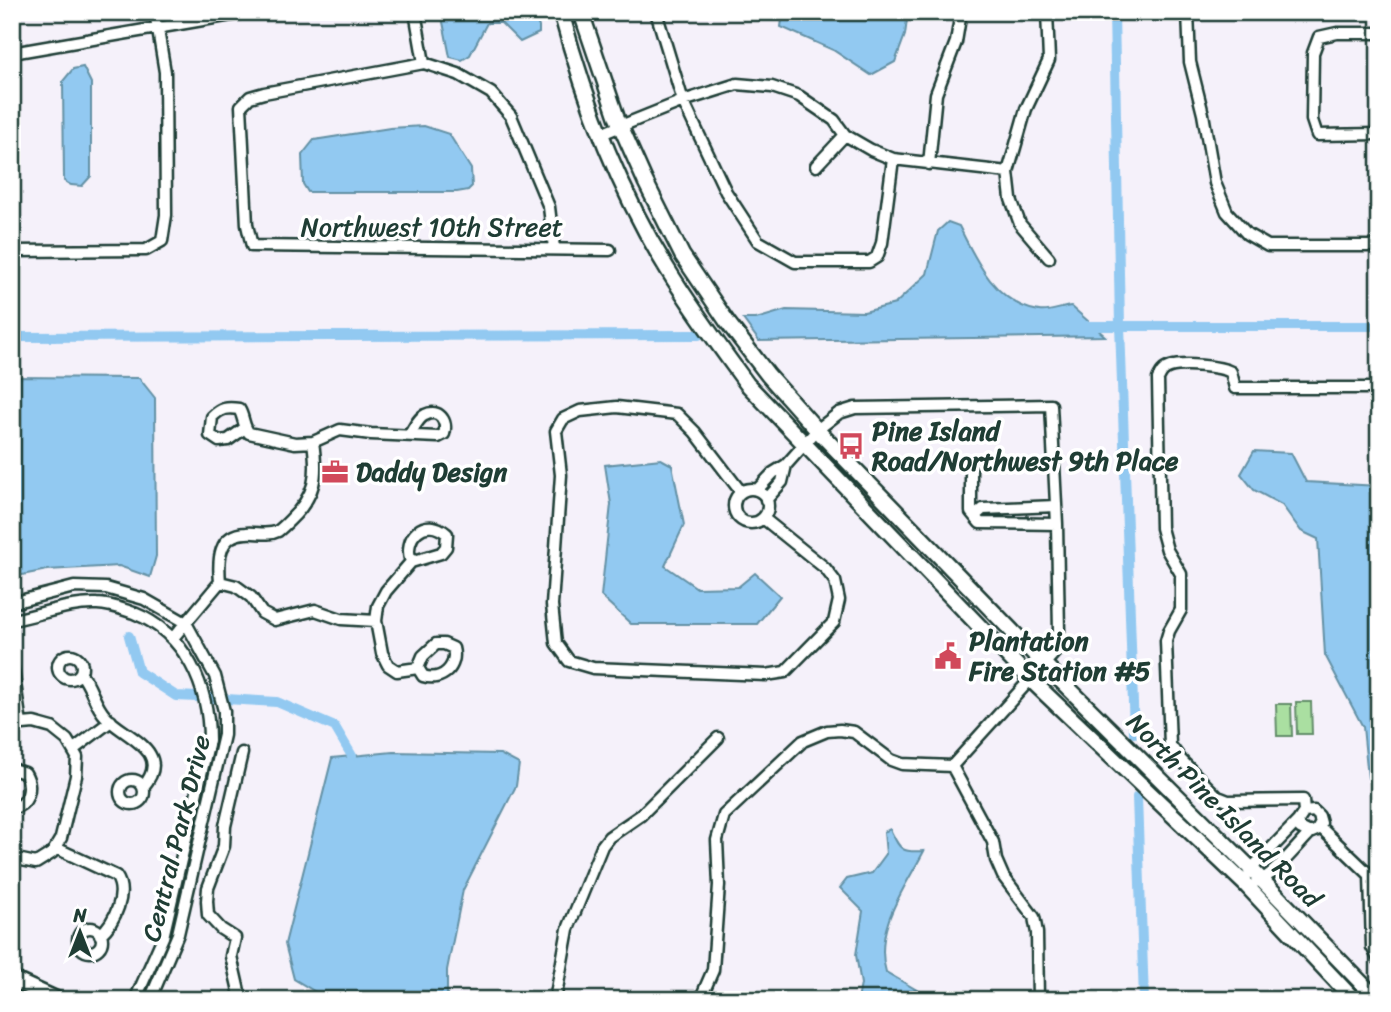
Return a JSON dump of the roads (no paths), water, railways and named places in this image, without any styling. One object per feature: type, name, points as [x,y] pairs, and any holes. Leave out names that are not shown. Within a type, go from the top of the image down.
[{"type":"main road","name":"North Pine Island Road","points":[[561,12],[601,134],[631,202],[667,268],[747,384],[1030,679],[1245,884],[1354,1000]]},
{"type":"main road","name":"North Pine Island Road","points":[[581,12],[620,126],[682,255],[768,374],[817,430],[1044,664],[1262,880],[1378,1000]]},
{"type":"main road","points":[[12,979],[58,1000]]},
{"type":"street","points":[[12,251],[146,250],[162,241],[166,215],[165,72],[155,12]]},
{"type":"street","points":[[12,53],[249,12]]},
{"type":"street","points":[[415,12],[424,62],[458,74],[491,93],[510,116],[549,207],[554,248]]},
{"type":"street","points":[[656,12],[683,101],[726,192],[758,241],[795,262],[869,262],[877,257],[882,243],[893,159]]},
{"type":"street","points":[[929,163],[936,94],[956,42],[961,12]]},
{"type":"street","points":[[1047,12],[1049,60],[1026,109],[1008,172],[1011,199],[1020,224],[1049,258]]},
{"type":"street","points":[[1188,12],[1189,62],[1203,114],[1215,183],[1227,212],[1247,234],[1268,246],[1379,246]]},
{"type":"street","points":[[1379,33],[1337,33],[1319,37],[1312,52],[1312,120],[1317,135],[1379,134]]},
{"type":"street","name":"Northwest 10th Street","points":[[424,62],[250,97],[241,106],[247,225],[252,246],[610,250]]},
{"type":"street","points":[[601,134],[683,101],[737,84],[772,87],[799,96],[834,120],[845,135],[893,159],[1008,172]]},
{"type":"street","points":[[816,166],[845,135]]},
{"type":"street","points":[[1379,388],[1235,388],[1231,372],[1223,367],[1173,366],[1161,372],[1157,390],[1161,528],[1167,550],[1181,574],[1181,610],[1166,641],[1170,744],[1181,760],[1218,797],[1228,801],[1303,800],[1300,828],[1315,830],[1370,875],[1372,947],[1379,960]]},
{"type":"street","points":[[757,490],[773,473],[786,465],[817,430],[839,413],[855,408],[1051,405],[1057,524],[1057,650],[952,766]]},
{"type":"street","points":[[741,492],[695,432],[677,414],[617,407],[580,411],[563,419],[556,431],[561,475],[552,606],[556,643],[569,661],[593,668],[766,675],[785,672],[834,622],[839,600],[835,581],[825,568],[763,517]]},
{"type":"street","points":[[245,428],[248,433],[295,443],[313,442],[340,430],[371,434],[410,434]]},
{"type":"street","points":[[173,638],[219,582],[218,557],[221,547],[228,540],[246,533],[261,535],[278,531],[304,506],[316,477],[313,442]]},
{"type":"street","points":[[766,500],[782,482],[786,465]]},
{"type":"street","points":[[971,466],[971,512],[980,523],[1057,524]]},
{"type":"street","points":[[746,489],[757,490],[766,500],[768,508],[763,517],[753,522],[742,520],[734,506],[737,496],[746,489]]},
{"type":"street","points":[[975,516],[983,509],[1056,506]]},
{"type":"street","points":[[411,562],[408,548],[418,529],[435,527],[447,534],[446,547],[441,553],[411,562],[386,591],[378,606],[376,621],[382,653],[388,665],[397,671],[418,668]]},
{"type":"street","points":[[219,582],[236,586],[251,597],[261,613],[275,620],[315,610],[341,619],[376,621]]},
{"type":"street","points":[[12,603],[74,587],[106,588],[144,599],[186,623]]},
{"type":"street","name":"Central Park Drive","points":[[12,620],[67,606],[113,605],[147,619],[173,638],[200,683],[209,717],[209,740],[163,937],[135,1000]]},
{"type":"street","name":"Central Park Drive","points":[[150,1000],[178,934],[224,735],[224,711],[215,676],[186,623]]},
{"type":"street","points":[[12,663],[16,725],[34,723],[52,728],[74,749],[78,757],[76,776],[56,848],[37,863],[12,858]]},
{"type":"street","points":[[81,674],[105,717],[142,744],[149,754],[151,774],[142,787]]},
{"type":"street","points":[[74,749],[111,721]]},
{"type":"street","points":[[700,1000],[713,970],[719,885],[717,840],[724,815],[803,741],[816,734],[840,730],[854,732],[891,760],[902,764],[952,766]]},
{"type":"street","points":[[555,1000],[568,929],[602,846],[608,837],[641,815],[718,738]]},
{"type":"street","points":[[241,1000],[231,956],[235,938],[221,929],[208,915],[207,901],[208,888],[224,846],[225,827],[242,753]]},
{"type":"street","points":[[952,766],[993,842],[996,860],[1003,876],[1034,917],[1037,933],[1038,1000]]},
{"type":"street","points":[[12,769],[24,773],[29,779],[28,797],[21,806],[12,808]]},
{"type":"street","points":[[1310,811],[1317,813],[1321,820],[1315,830],[1262,880],[1245,884],[1251,869],[1301,817],[1310,811]]},
{"type":"street","points":[[56,848],[116,876],[120,882],[121,897],[108,928],[100,935]]},
{"type":"water","points":[[443,12],[533,12],[539,33],[520,42],[501,23],[487,23],[470,55],[462,60],[450,57]]},
{"type":"water","points":[[783,12],[908,12],[905,35],[895,62],[871,75],[833,50],[781,27]]},
{"type":"water","points":[[83,67],[91,83],[91,176],[82,186],[64,181],[63,81],[73,69]]},
{"type":"water","points":[[424,126],[449,134],[471,169],[472,186],[468,190],[308,192],[303,184],[302,155],[314,140],[390,128]]},
{"type":"water","points":[[948,222],[959,226],[989,279],[1011,300],[1024,307],[1043,311],[1071,306],[1105,336],[759,341],[743,319],[756,319],[786,310],[864,312],[895,304],[927,274],[938,231]]},
{"type":"water","points":[[12,377],[139,378],[155,398],[156,556],[150,577],[119,566],[47,570],[12,577]]},
{"type":"water","points":[[1254,451],[1291,453],[1306,482],[1379,486],[1376,713],[1379,722],[1379,786],[1368,778],[1363,727],[1325,655],[1318,539],[1301,531],[1282,505],[1254,490],[1241,474]]},
{"type":"water","points":[[661,459],[672,465],[684,525],[665,566],[697,588],[738,587],[755,573],[780,596],[757,624],[631,624],[601,596],[611,504],[605,465]]},
{"type":"water","points":[[393,752],[500,754],[519,764],[516,786],[463,890],[447,970],[447,1000],[329,1000],[294,979],[285,944],[332,758]]},
{"type":"water","points":[[890,829],[905,850],[924,851],[900,894],[887,925],[883,956],[886,972],[934,1000],[858,1000],[861,984],[856,955],[863,911],[840,888],[847,879],[872,873],[886,854],[884,832]]},
{"type":"waterway","points":[[1114,12],[1120,325],[1134,733]]},
{"type":"waterway","points":[[1081,326],[1379,326]]},
{"type":"waterway","points":[[12,337],[699,335]]},
{"type":"waterway","points":[[129,636],[139,672],[176,696],[198,697]]},
{"type":"waterway","points":[[208,698],[216,698]]},
{"type":"waterway","points":[[226,699],[277,702],[335,727],[352,756]]},
{"type":"waterway","points":[[1137,797],[1144,1000]]},
{"type":"place","name":"Pine Island Road/Northwest 9th Place","points":[[851,446]]},
{"type":"place","name":"Daddy Design","points":[[335,472]]},
{"type":"place","name":"Plantation Fire Station #5","points":[[948,656]]}]
